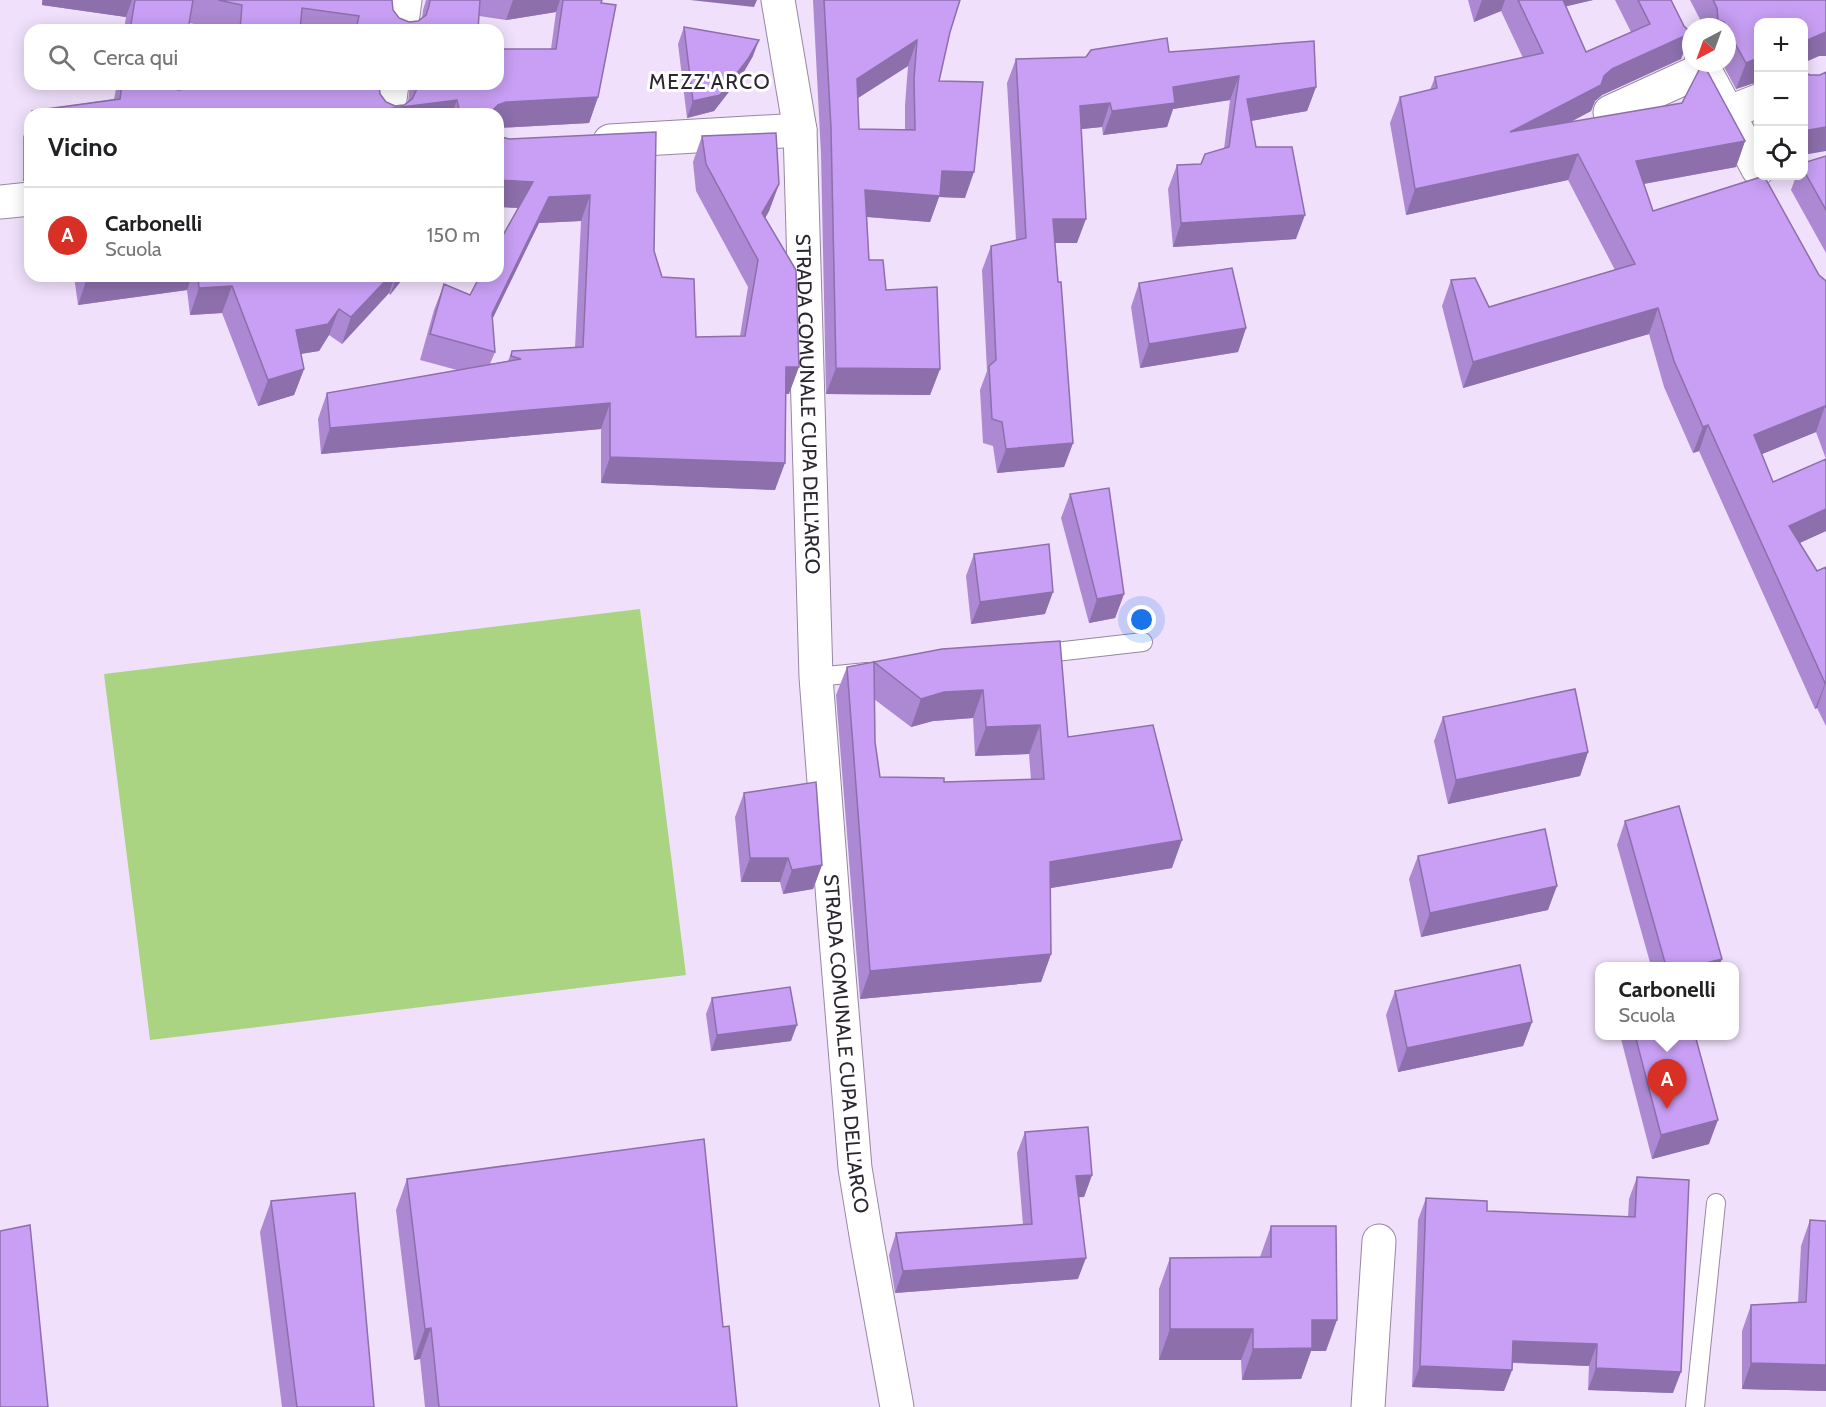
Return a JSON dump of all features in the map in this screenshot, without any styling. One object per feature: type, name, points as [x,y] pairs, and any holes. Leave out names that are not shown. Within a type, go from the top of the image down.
[{"type":"street","points":[[402,24],[405,0]]},
{"type":"street","name":"STRADA COMUNALE CUPA DELL'ARCO","points":[[778,0],[800,130],[816,677],[855,1168],[897,1407]]},
{"type":"street","points":[[1610,112],[1682,62]]},
{"type":"street","points":[[1706,72],[1754,162]]},
{"type":"street","points":[[389,108],[391,90]]},
{"type":"street","points":[[1727,113],[1754,103]]},
{"type":"street","points":[[579,143],[800,130]]},
{"type":"street","points":[[0,202],[24,200]]},
{"type":"street","points":[[1368,1407],[1378,1241]]},
{"type":"lane","points":[[1026,655],[1143,642]]},
{"type":"lane","points":[[816,677],[886,670]]},
{"type":"lane","points":[[1695,1407],[1716,1203]]},
{"type":"green space","points":[[640,609],[686,975],[150,1040],[104,674]]},
{"type":"building","points":[[135,0],[193,0],[189,24],[131,24]]},
{"type":"building","points":[[218,0],[392,0],[393,10],[399,18],[409,22],[418,21],[426,15],[430,0],[480,0],[478,24],[357,24],[359,16],[302,8],[301,24],[240,24],[242,5]]},
{"type":"building","points":[[563,0],[602,0],[601,3],[616,5],[598,97],[506,102],[495,108],[459,108],[457,100],[394,108],[54,108],[120,99],[121,90],[380,90],[386,102],[395,106],[404,105],[412,99],[416,90],[504,90],[504,49],[556,49]]},
{"type":"building","points":[[824,0],[960,0],[939,81],[983,82],[974,172],[942,171],[940,196],[865,190],[869,260],[883,260],[886,290],[937,287],[940,369],[836,368],[831,128]],"holes":[[[917,40],[914,79],[915,130],[859,129],[857,79]]]},
{"type":"building","points":[[1518,0],[1563,0],[1586,52],[1650,24],[1638,0],[1671,0],[1682,22],[1682,37],[1612,69],[1604,76],[1601,85],[1510,132],[1682,103],[1698,72],[1708,72],[1745,141],[1636,161],[1653,211],[1754,179],[1766,180],[1819,275],[1826,281],[1826,408],[1825,406],[1754,435],[1773,482],[1826,459],[1826,509],[1789,526],[1817,571],[1826,567],[1825,683],[1708,425],[1703,427],[1674,361],[1658,308],[1473,362],[1451,280],[1475,278],[1489,307],[1635,264],[1578,154],[1415,189],[1400,97],[1437,88],[1435,77],[1543,53]]},
{"type":"building","points":[[1713,0],[1826,0],[1826,32],[1808,40],[1808,18],[1754,18],[1754,60],[1746,63],[1736,45],[1736,18],[1718,18]]},
{"type":"building","points":[[684,27],[759,40],[748,59],[720,95],[693,101]]},
{"type":"building","points":[[1167,38],[1169,52],[1314,41],[1316,87],[1247,99],[1256,147],[1292,147],[1305,215],[1181,223],[1177,165],[1201,164],[1205,154],[1229,147],[1239,76],[1173,87],[1175,103],[1112,111],[1110,103],[1080,106],[1086,219],[1053,219],[1058,282],[1061,282],[1073,443],[1006,449],[1002,422],[992,419],[989,366],[996,360],[991,246],[1026,238],[1016,59],[1086,57],[1091,50]]},
{"type":"building","points":[[1826,72],[1826,127],[1808,130],[1808,74],[1820,75]]},
{"type":"building","points":[[656,132],[654,251],[662,277],[694,279],[696,337],[745,336],[758,260],[706,164],[702,136],[776,133],[779,184],[762,213],[796,270],[799,367],[786,367],[785,463],[610,457],[610,403],[330,428],[327,393],[521,359],[511,356],[512,351],[583,347],[590,195],[549,197],[492,314],[495,352],[430,334],[444,284],[470,295],[477,282],[504,282],[504,233],[533,182],[504,180],[504,138]]},
{"type":"building","points":[[1826,156],[1826,210],[1808,178],[1808,161]]},
{"type":"building","points":[[1232,268],[1246,328],[1149,344],[1139,283]]},
{"type":"building","points":[[198,282],[384,282],[351,317],[339,309],[328,324],[296,330],[304,369],[268,380],[232,286],[199,288]]},
{"type":"building","points":[[1109,488],[1124,594],[1097,599],[1070,494]]},
{"type":"building","points":[[1049,544],[1053,592],[980,602],[974,554]]},
{"type":"building","points":[[1060,641],[1068,737],[1153,725],[1182,840],[1050,862],[1051,954],[870,971],[847,667],[942,649]],"holes":[[[874,662],[921,699],[944,692],[983,690],[986,727],[1040,725],[1044,779],[944,782],[944,778],[880,777],[875,742]]]},
{"type":"building","points":[[1575,689],[1588,752],[1456,780],[1443,717]]},
{"type":"building","points":[[816,782],[822,865],[792,870],[788,858],[750,858],[744,793]]},
{"type":"building","points":[[1679,806],[1722,959],[1710,962],[1665,962],[1625,821]]},
{"type":"building","points":[[1545,829],[1557,886],[1430,913],[1418,856]]},
{"type":"building","points":[[1520,965],[1532,1022],[1407,1048],[1395,991]]},
{"type":"building","points":[[790,987],[797,1025],[717,1035],[712,998]]},
{"type":"building","points":[[1636,1040],[1696,1040],[1718,1120],[1661,1135]]},
{"type":"building","points":[[1088,1127],[1092,1175],[1076,1176],[1086,1258],[903,1271],[896,1233],[1032,1224],[1025,1132]]},
{"type":"building","points":[[704,1139],[723,1327],[729,1326],[737,1407],[439,1407],[431,1328],[425,1329],[407,1179]]},
{"type":"building","points":[[1637,1177],[1689,1180],[1681,1372],[1596,1368],[1597,1344],[1513,1341],[1512,1370],[1420,1366],[1426,1198],[1487,1201],[1487,1211],[1635,1217]]},
{"type":"building","points":[[355,1193],[374,1407],[297,1407],[271,1201]]},
{"type":"building","points":[[1810,1220],[1826,1221],[1826,1365],[1751,1363],[1751,1305],[1806,1302]]},
{"type":"building","points":[[30,1225],[48,1407],[0,1407],[0,1231]]},
{"type":"building","points":[[1271,1226],[1336,1226],[1337,1320],[1312,1320],[1312,1348],[1253,1349],[1253,1329],[1170,1329],[1170,1258],[1271,1257]]},
{"type":"place","name":"Carbonelli","points":[[1667,1109]]},
{"type":"district","name":"MEZZ'ARCO","points":[[710,81]]}]
